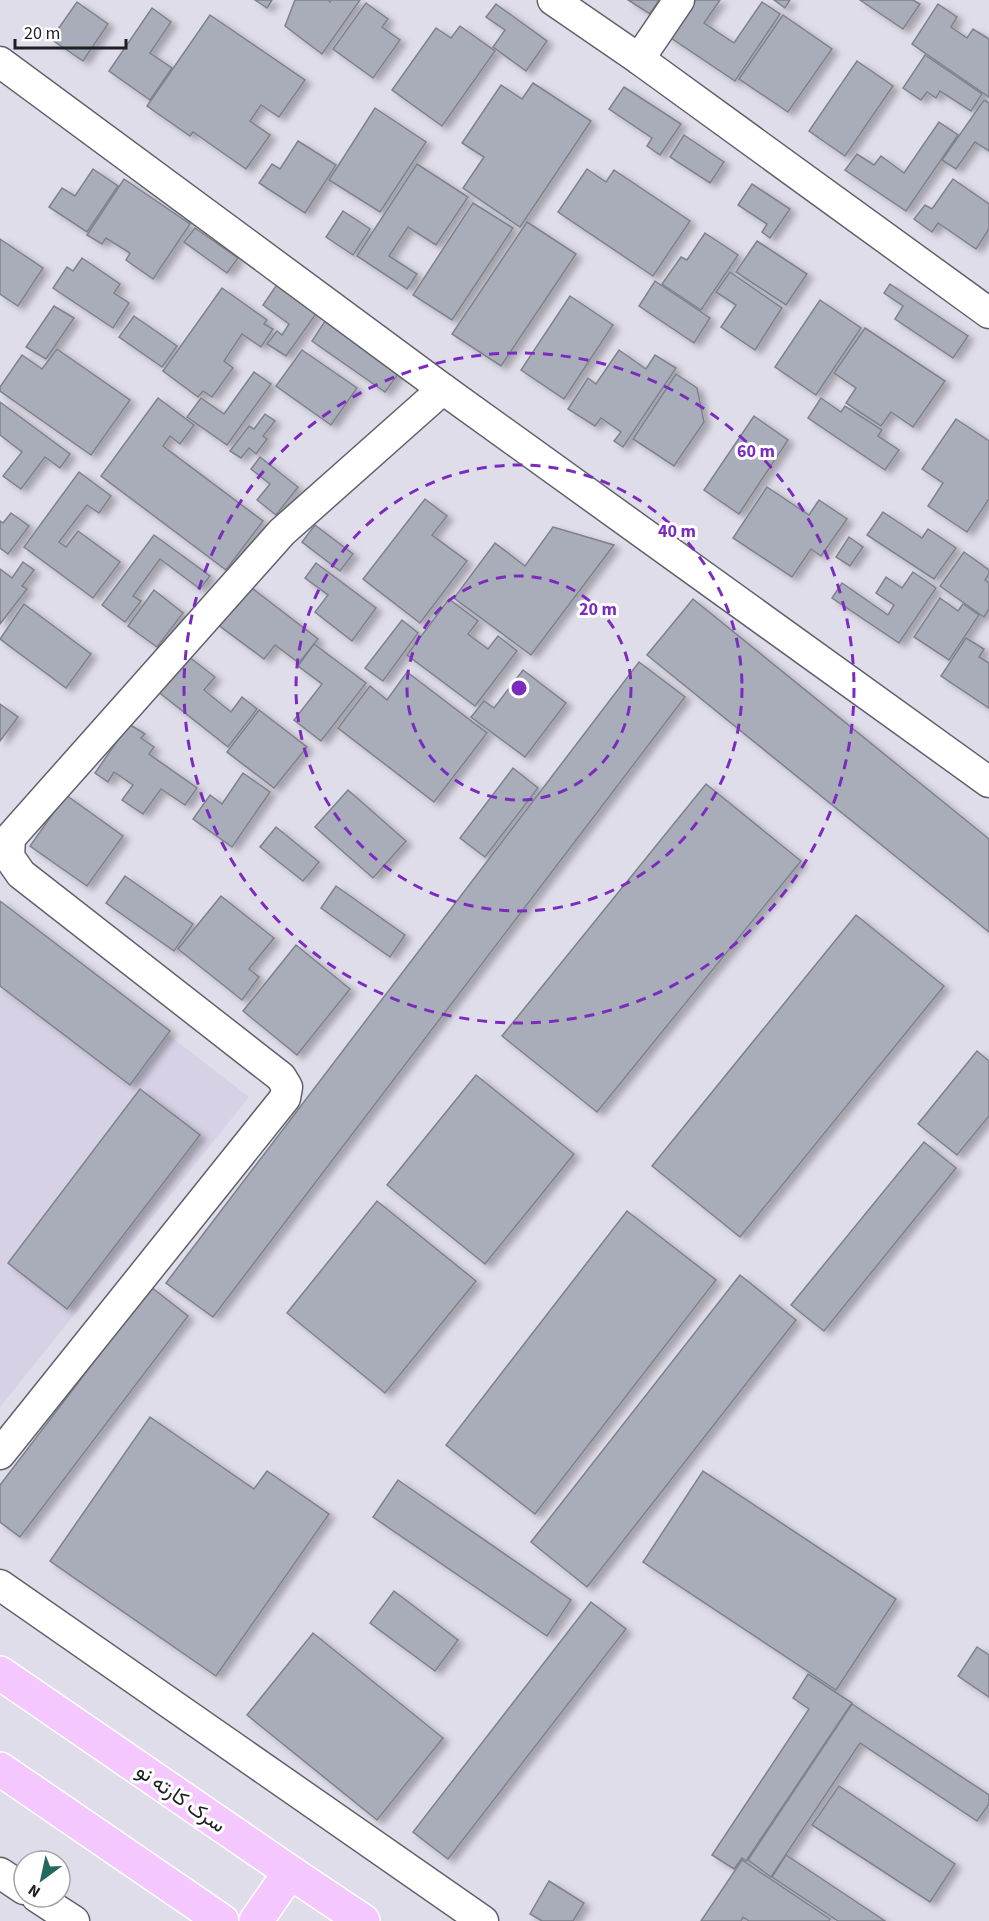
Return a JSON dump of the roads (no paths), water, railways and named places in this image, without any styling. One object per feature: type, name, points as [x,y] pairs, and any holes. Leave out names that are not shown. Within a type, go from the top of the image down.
[{"type":"highway","name":"سرک کارته نو","points":[[0,1673],[363,1921]]},
{"type":"highway","points":[[0,1769],[222,1921]]},
{"type":"highway","points":[[256,1921],[290,1872]]},
{"type":"street","points":[[553,0],[639,59],[989,313]]},
{"type":"street","points":[[639,59],[679,0]]},
{"type":"street","points":[[0,62],[443,389],[986,775]]},
{"type":"street","points":[[0,1454],[285,1098],[287,1087],[281,1077],[21,874],[9,857],[10,838],[282,532],[443,389]]},
{"type":"street","points":[[0,1585],[483,1921]]},
{"type":"street","points":[[56,1909],[74,1921]]}]
